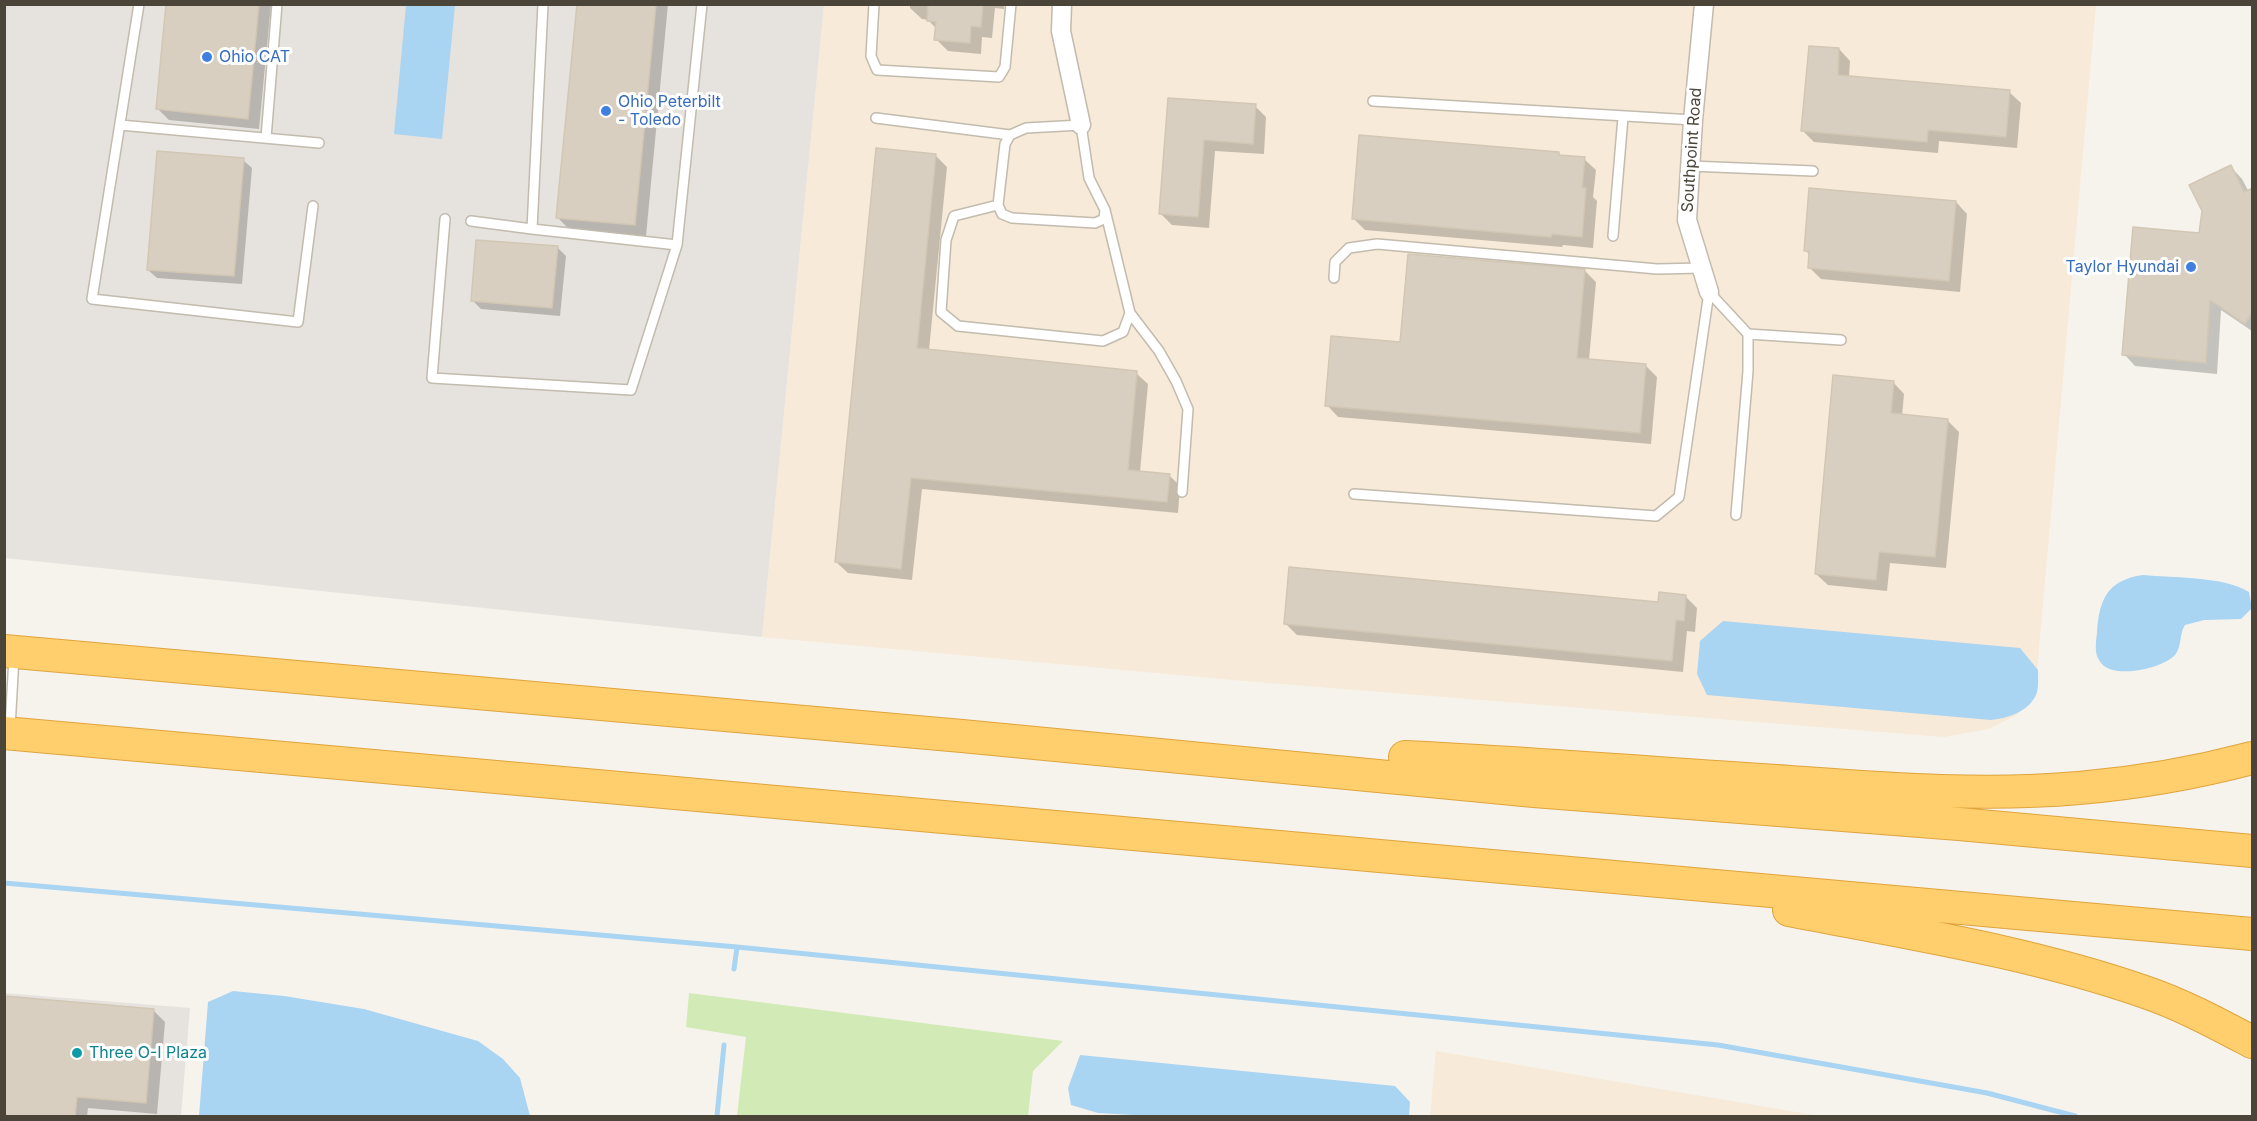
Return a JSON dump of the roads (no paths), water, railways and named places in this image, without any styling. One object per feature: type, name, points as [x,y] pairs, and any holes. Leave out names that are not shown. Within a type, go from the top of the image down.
[{"type":"highway","points":[[10,652],[962,736],[1546,792],[1959,824],[2253,851]]},
{"type":"highway","points":[[7,733],[2253,934]]},
{"type":"highway","points":[[962,736],[1420,758],[1962,791],[2026,791],[2131,783],[2206,770],[2253,758]]},
{"type":"highway","points":[[1510,867],[1780,909],[2011,955],[2086,973],[2147,993],[2206,1018],[2253,1042]]},
{"type":"street","points":[[1062,4],[1061,31],[1082,125]]},
{"type":"street","name":"Southpoint Road","points":[[1704,4],[1693,120],[1687,220],[1709,292]]},
{"type":"lane","points":[[139,4],[92,299],[298,322],[313,206]]},
{"type":"lane","points":[[266,138],[278,4]]},
{"type":"lane","points":[[532,229],[543,4]]},
{"type":"lane","points":[[445,219],[432,378],[632,390],[677,245],[702,4]]},
{"type":"lane","points":[[874,4],[871,56],[877,70],[999,77],[1005,67],[1011,4]]},
{"type":"lane","points":[[1373,101],[1693,120]]},
{"type":"lane","points":[[1613,236],[1623,117]]},
{"type":"lane","points":[[876,118],[1010,135],[1026,128],[1082,125],[1089,178],[1105,210],[1130,313],[1160,351],[1188,409],[1182,492]]},
{"type":"lane","points":[[120,125],[319,143]]},
{"type":"lane","points":[[1010,135],[1005,144],[998,205],[1002,214],[1012,218],[1095,223],[1104,219],[1105,210]]},
{"type":"lane","points":[[1690,166],[1813,171]]},
{"type":"lane","points":[[998,205],[954,216],[946,240],[941,312],[958,326],[1103,341],[1123,332],[1130,313]]},
{"type":"lane","points":[[471,221],[677,245]]},
{"type":"lane","points":[[1334,278],[1335,262],[1349,248],[1377,244],[1657,269],[1702,268]]},
{"type":"lane","points":[[1709,292],[1748,334],[1748,370],[1736,515]]},
{"type":"lane","points":[[1354,494],[1656,516],[1679,497],[1709,292]]},
{"type":"lane","points":[[1748,334],[1841,340]]},
{"type":"lane","points":[[7,733],[10,652]]},
{"type":"water","points":[[406,5],[455,5],[442,139],[394,134]]},
{"type":"water","points":[[2143,575],[2226,583],[2249,592],[2252,608],[2241,619],[2204,620],[2185,625],[2177,652],[2159,665],[2136,671],[2113,670],[2105,666],[2096,654],[2098,621],[2103,601],[2113,587]]},
{"type":"water","points":[[1723,621],[2020,648],[2038,670],[2037,692],[2023,710],[2011,716],[1991,720],[1707,695],[1697,674],[1700,641]]},
{"type":"water","points":[[233,991],[284,996],[364,1009],[478,1041],[503,1059],[520,1078],[530,1116],[199,1116],[208,1002]]},
{"type":"water","points":[[1080,1055],[1395,1086],[1410,1102],[1409,1116],[1150,1116],[1098,1113],[1071,1105],[1068,1088]]},
{"type":"waterway","points":[[4,883],[737,947],[1718,1045],[1987,1093],[2075,1116]]},
{"type":"waterway","points":[[734,969],[737,947]]},
{"type":"waterway","points":[[717,1116],[724,1045]]},
{"type":"place","name":"Ohio CAT","points":[[207,57]]},
{"type":"place","name":"Ohio Peterbilt - Toledo","points":[[606,111]]},
{"type":"place","name":"Taylor Hyundai","points":[[2191,267]]},
{"type":"place","name":"Three O-I Plaza","points":[[77,1053]]}]
